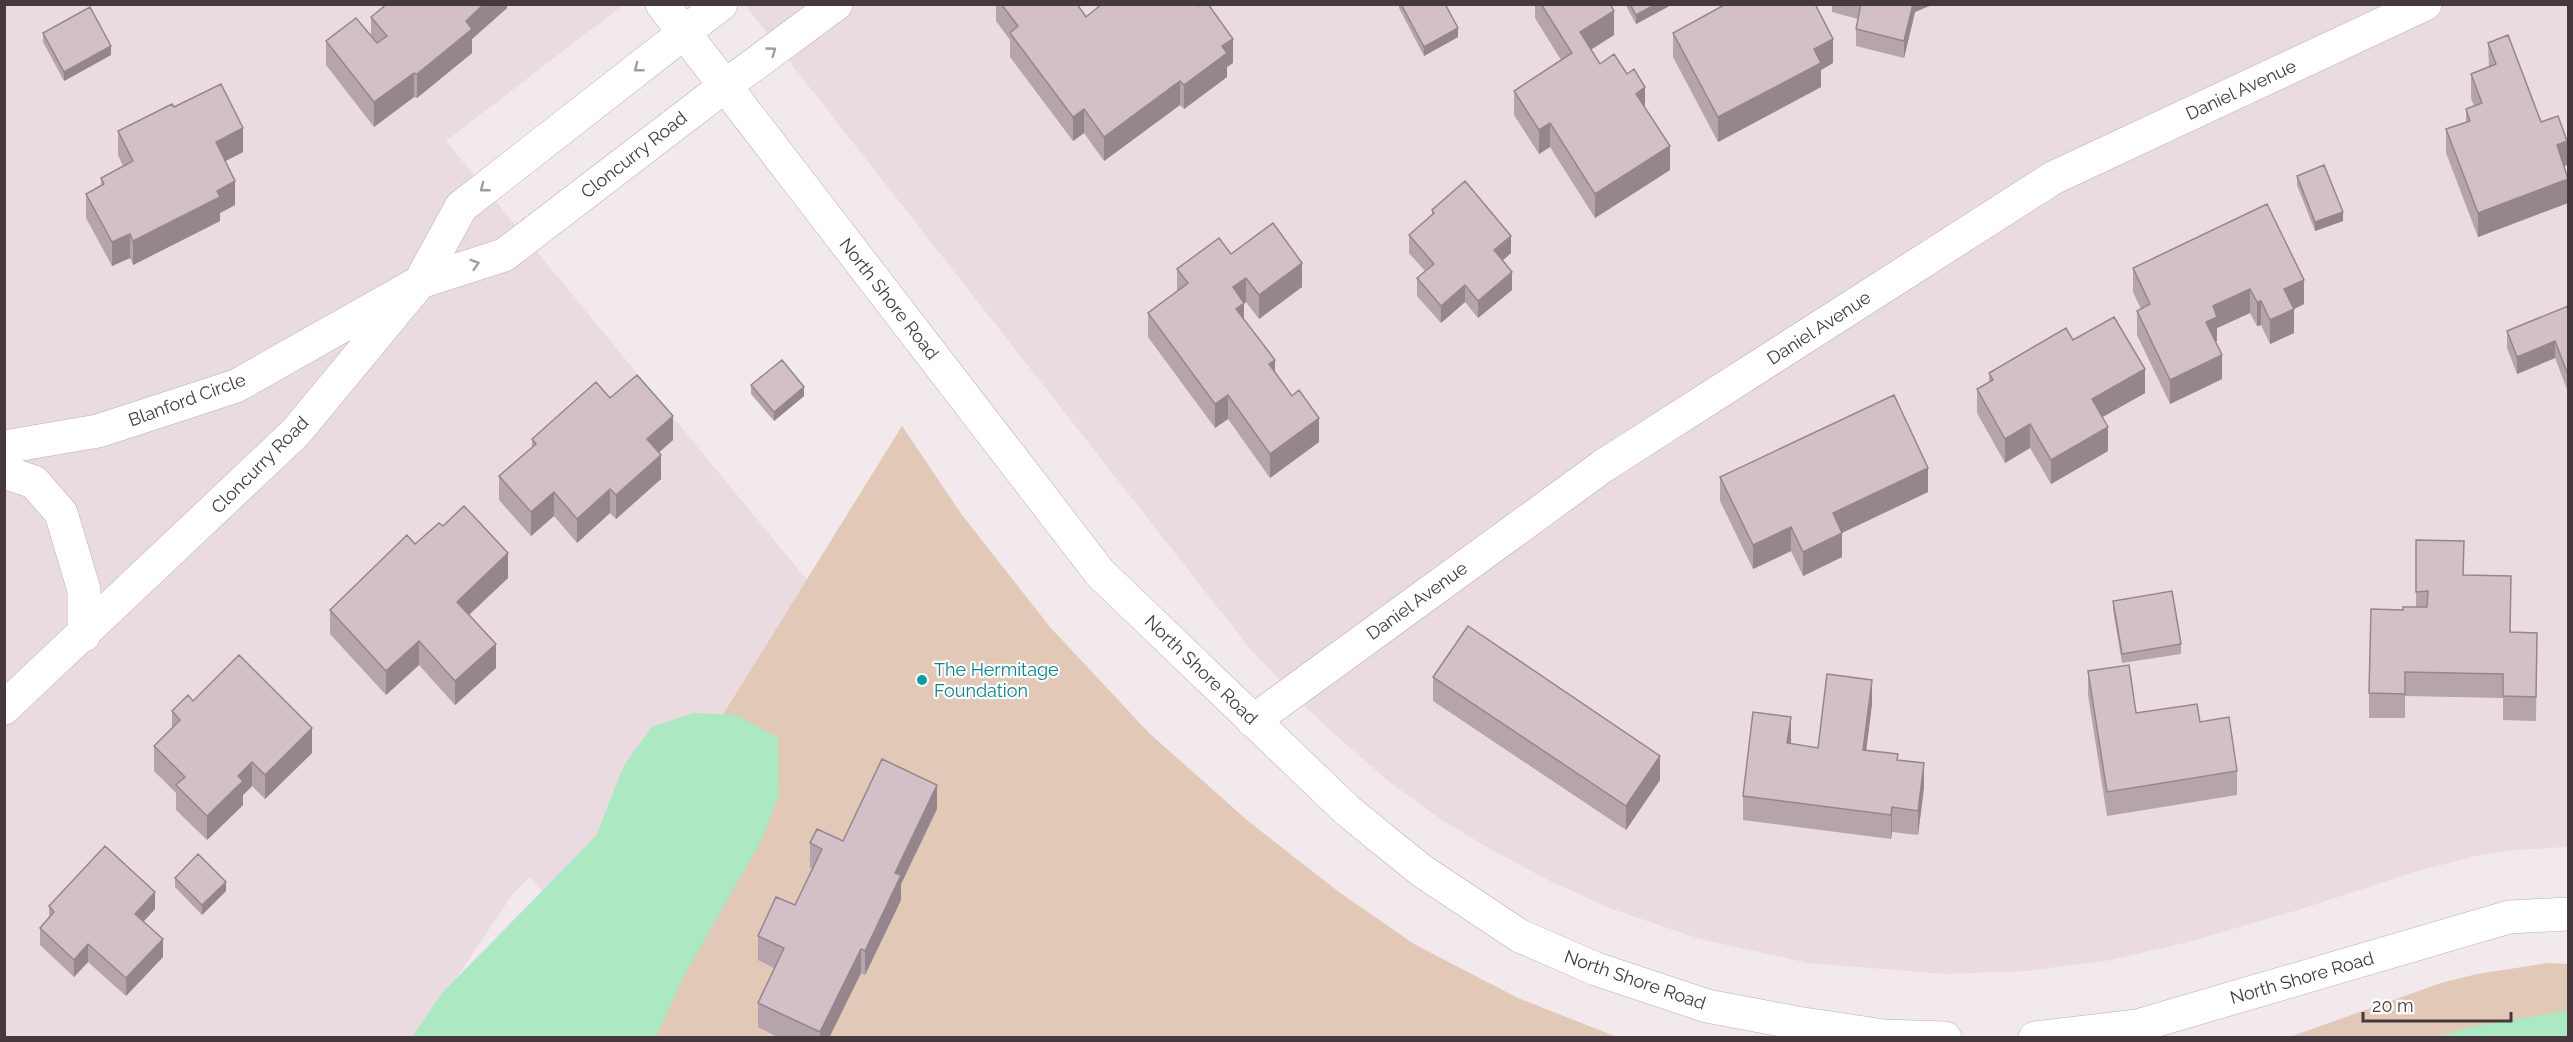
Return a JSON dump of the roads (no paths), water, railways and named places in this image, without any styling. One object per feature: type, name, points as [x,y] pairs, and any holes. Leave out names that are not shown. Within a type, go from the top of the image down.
[{"type":"street","name":"North Shore Road","points":[[663,4],[1100,573],[1348,811],[1422,871],[1520,936],[1596,969],[1707,1006],[1884,1036],[1945,1038]]},
{"type":"street","name":"Cloncurry Road","points":[[4,708],[84,635],[296,432],[420,282],[461,207],[721,4]]},
{"type":"street","name":"Cloncurry Road","points":[[420,282],[504,255],[724,86],[836,4]]},
{"type":"street","name":"Daniel Avenue","points":[[1253,721],[1603,466],[2053,178],[2425,4]]},
{"type":"street","name":"Blanford Circle","points":[[4,447],[98,431],[236,386],[420,282]]},
{"type":"street","points":[[4,472],[34,482],[61,513],[84,590],[84,635]]},
{"type":"street","name":"North Shore Road","points":[[2035,1038],[2137,1026],[2509,918],[2568,914]]},
{"type":"place","name":"The Hermitage Foundation","points":[[922,680]]}]
